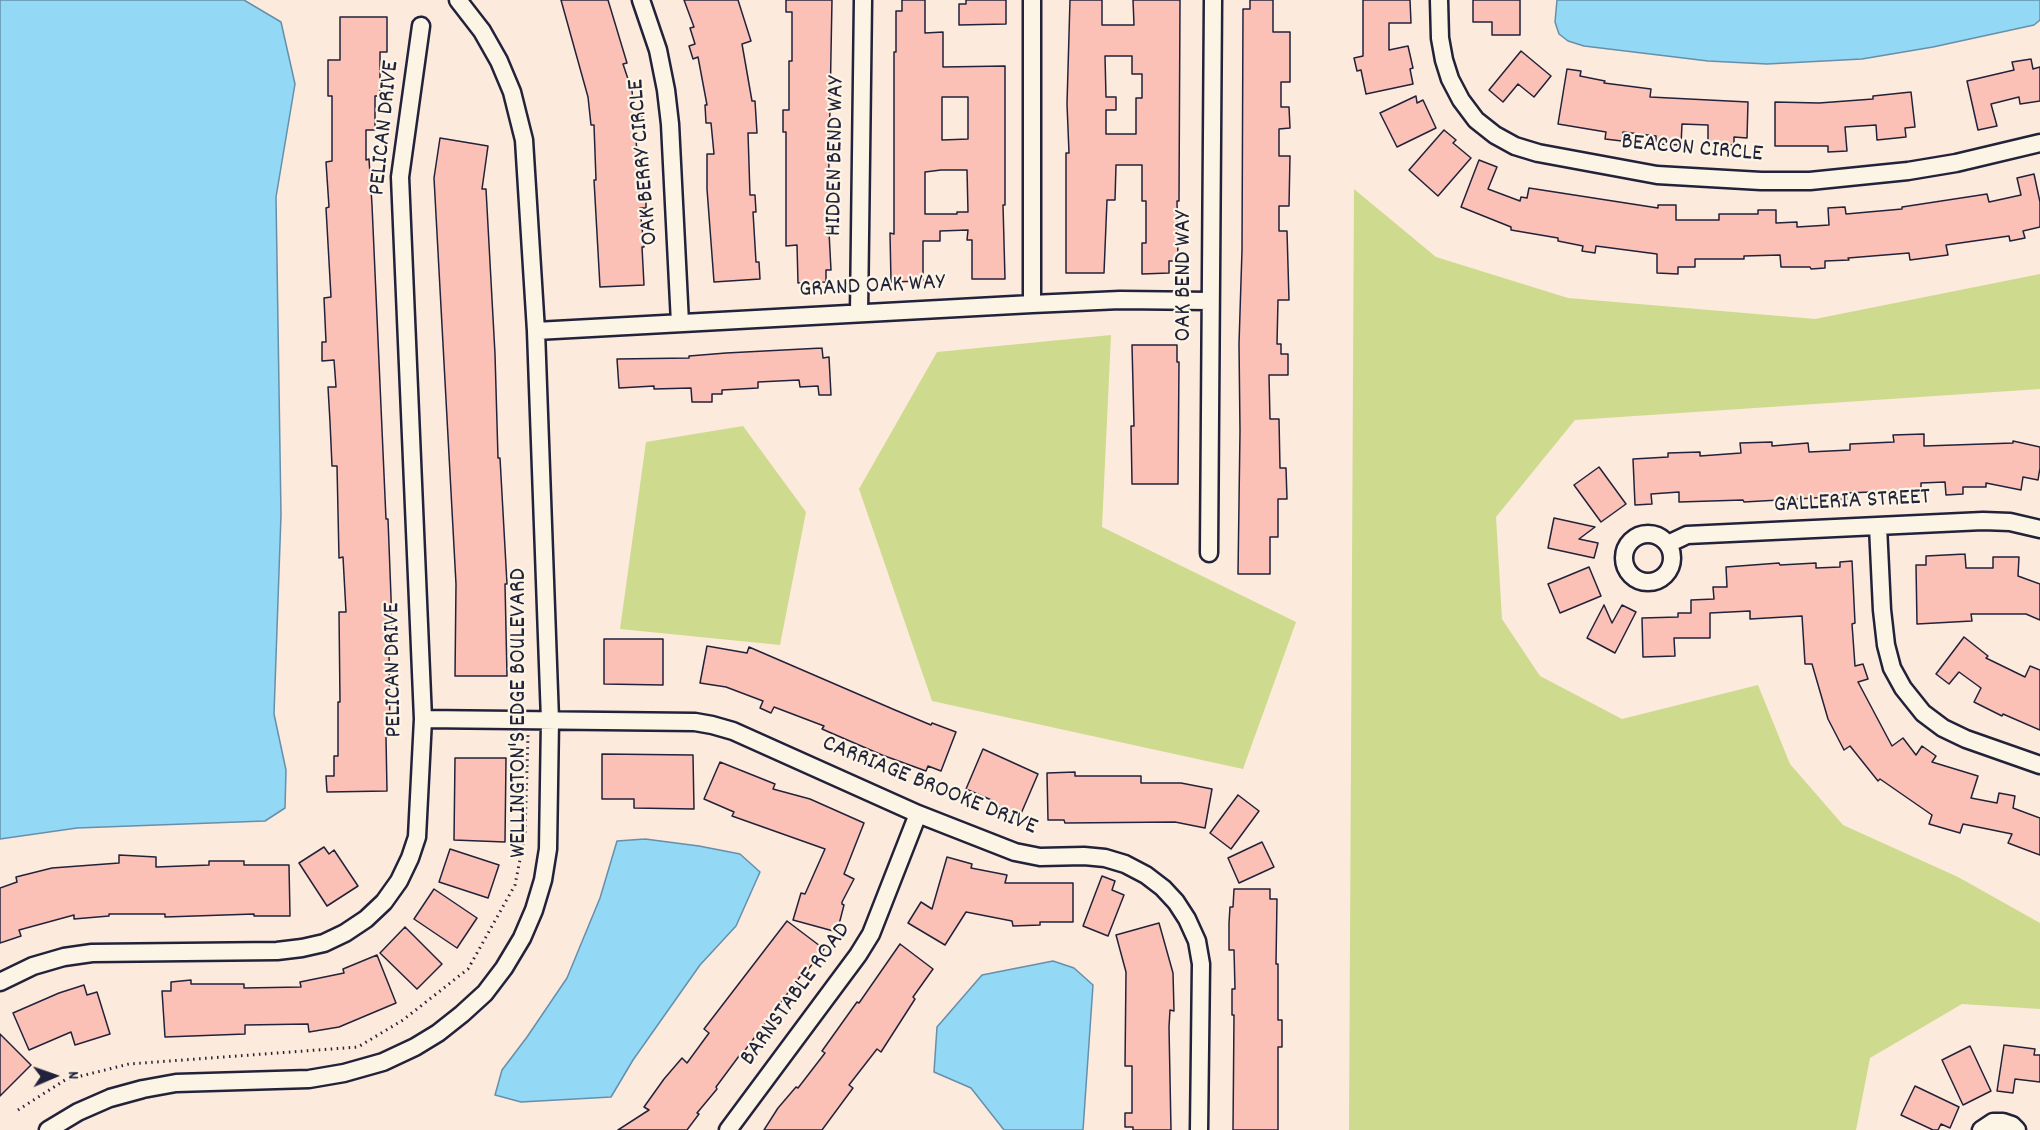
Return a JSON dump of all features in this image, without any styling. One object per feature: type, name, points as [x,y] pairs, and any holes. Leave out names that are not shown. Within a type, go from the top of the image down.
[{"type":"street","name":"WELLINGTON'S EDGE BOULEVARD","points":[[48,1130],[89,1107],[110,1098],[143,1089],[176,1083],[309,1079],[344,1073],[383,1062],[438,1033],[484,993],[504,968],[522,938],[534,910],[543,880],[548,849],[550,720],[536,331],[524,140],[512,92],[499,60],[482,31],[458,0]]},
{"type":"street","name":"OAK BERRY CIRCLE","points":[[641,0],[658,50],[666,90],[670,124],[680,322]]},
{"type":"street","name":"HIDDEN BEND WAY","points":[[860,313],[863,0]]},
{"type":"street","points":[[1032,0],[1032,304]]},
{"type":"street","name":"OAK BEND WAY","points":[[1209,553],[1213,0]]},
{"type":"street","name":"BEACON CIRCLE","points":[[1439,0],[1440,38],[1444,60],[1450,80],[1461,100],[1476,120],[1495,135],[1515,146],[1538,153],[1657,175],[1761,182],[1810,181],[1908,171],[2040,143]]},
{"type":"street","name":"PELICAN DRIVE","points":[[0,982],[33,966],[64,957],[92,953],[277,951],[324,942],[345,933],[366,919],[384,902],[399,881],[411,858],[417,837],[423,719],[400,177],[421,27]]},
{"type":"street","name":"GRAND OAK WAY","points":[[536,331],[1120,300],[1210,301]]},
{"type":"street","name":"GALLERIA STREET","points":[[1668,544],[1687,535],[1983,521],[2010,522],[2040,529]]},
{"type":"street","points":[[1878,526],[1886,645],[1892,668],[1903,688],[1923,713],[1943,728],[1966,739],[2040,765]]},
{"type":"street","name":"CARRIAGE BROOKE DRIVE","points":[[423,719],[695,722],[712,725],[734,731],[918,814],[1015,852],[1040,857],[1105,858],[1125,864],[1146,875],[1176,902],[1197,941],[1201,964],[1199,1130]]},
{"type":"street","name":"BARNSTABLE ROAD","points":[[728,1130],[858,955],[871,934],[918,814]]},
{"type":"street","points":[[1981,1130],[1993,1122],[2003,1122],[2012,1125],[2017,1130]]},
{"type":"path","points":[[18,1110],[65,1080],[129,1064],[358,1047],[404,1020],[468,969],[515,885],[525,834],[528,731]]},
{"type":"green space","points":[[1354,189],[1436,257],[1568,298],[1815,319],[2040,274],[2040,389],[1575,420],[1496,517],[1502,619],[1540,676],[1622,719],[1758,685],[1790,764],[1843,825],[1958,877],[2040,923],[2040,1009],[1962,1004],[1870,1058],[1856,1130],[1349,1130]]},
{"type":"green space","points":[[1111,335],[1102,527],[1296,622],[1243,769],[932,701],[859,489],[937,352]]},
{"type":"green space","points":[[743,426],[806,512],[780,645],[620,629],[646,442]]},
{"type":"water","points":[[0,0],[244,0],[281,22],[295,84],[276,197],[281,515],[274,714],[286,770],[285,808],[265,821],[77,828],[0,839]]},
{"type":"water","points":[[1557,0],[2040,0],[2040,20],[2034,25],[1933,47],[1862,59],[1767,64],[1708,61],[1584,46],[1568,41],[1559,34],[1555,22]]},
{"type":"water","points":[[645,839],[740,854],[760,872],[736,926],[700,965],[633,1060],[611,1097],[521,1102],[495,1095],[502,1070],[567,978],[600,898],[617,841]]},
{"type":"water","points":[[1053,961],[1074,968],[1093,985],[1083,1130],[1004,1130],[971,1088],[934,1072],[937,1027],[982,975]]},
{"type":"building","points":[[561,0],[608,0],[627,63],[623,64],[632,91],[634,108],[642,108],[642,121],[635,121],[637,155],[639,155],[639,196],[646,196],[646,208],[640,208],[644,247],[642,247],[644,285],[600,287],[594,180],[596,180],[594,125],[591,125],[588,97]]},
{"type":"building","points":[[684,0],[738,0],[751,41],[742,44],[752,101],[755,101],[757,133],[748,133],[750,195],[755,195],[756,212],[753,212],[756,262],[759,262],[760,279],[714,282],[707,189],[707,154],[714,154],[711,123],[706,123],[705,105],[707,105],[698,57],[693,59],[689,46],[695,44],[690,28],[694,27]]},
{"type":"building","points":[[786,0],[832,0],[828,213],[831,270],[826,270],[826,282],[798,283],[797,245],[786,246],[786,132],[783,132],[783,110],[789,110],[792,12],[786,12]]},
{"type":"building","points":[[902,0],[925,0],[925,33],[943,32],[943,67],[1005,66],[1005,205],[1003,205],[1005,279],[972,279],[972,240],[967,240],[968,230],[940,231],[940,241],[923,241],[923,281],[891,282],[890,233],[894,234],[894,52],[896,52],[896,11],[902,11]],"holes":[[[942,97],[968,97],[968,139],[942,140]],[[967,170],[968,212],[925,214],[925,172]]]},
{"type":"building","points":[[966,0],[1006,0],[1006,24],[959,25],[959,4],[966,4]]},
{"type":"building","points":[[1070,0],[1102,0],[1102,25],[1134,25],[1133,0],[1180,0],[1178,261],[1169,261],[1169,273],[1142,274],[1142,243],[1146,243],[1146,201],[1142,201],[1142,165],[1116,165],[1115,200],[1107,200],[1104,273],[1066,273],[1066,153],[1069,153],[1067,104]],"holes":[[[1105,56],[1132,56],[1132,74],[1142,74],[1142,98],[1136,98],[1136,134],[1106,134],[1106,110],[1116,110],[1116,97],[1106,97]]]},
{"type":"building","points":[[1250,0],[1273,0],[1273,32],[1290,32],[1290,82],[1281,82],[1281,107],[1289,107],[1290,128],[1279,129],[1279,156],[1290,156],[1289,206],[1279,206],[1279,231],[1287,231],[1289,300],[1278,300],[1277,344],[1281,344],[1281,354],[1288,354],[1288,375],[1269,375],[1270,419],[1279,419],[1280,468],[1286,468],[1287,499],[1278,499],[1278,537],[1270,537],[1270,574],[1238,574],[1243,9],[1250,9]]},
{"type":"building","points":[[1363,0],[1410,0],[1411,23],[1389,23],[1389,50],[1408,46],[1413,68],[1410,69],[1413,84],[1366,94],[1361,70],[1357,71],[1354,58],[1363,56]]},
{"type":"building","points":[[1473,0],[1520,0],[1520,35],[1492,35],[1492,22],[1473,22]]},
{"type":"building","points":[[340,17],[387,17],[387,52],[380,52],[380,96],[375,96],[375,130],[366,130],[366,160],[369,159],[372,205],[391,597],[390,737],[386,737],[387,791],[327,792],[326,776],[334,776],[334,756],[338,756],[339,612],[346,612],[343,557],[339,558],[337,466],[332,466],[328,387],[336,387],[334,360],[322,361],[322,342],[326,342],[324,298],[331,297],[326,208],[329,207],[326,162],[332,161],[332,96],[328,96],[328,60],[340,60]]},
{"type":"building","points":[[1521,51],[1551,76],[1534,97],[1518,84],[1503,102],[1489,90]]},
{"type":"building","points":[[2031,59],[2033,69],[2040,67],[2040,101],[2020,104],[2019,97],[1991,104],[1997,126],[1978,130],[1967,81],[2014,70],[2012,62]]},
{"type":"building","points":[[1567,69],[1581,71],[1580,76],[1605,81],[1604,83],[1651,89],[1650,97],[1748,102],[1747,138],[1734,137],[1734,145],[1708,145],[1708,125],[1682,124],[1681,145],[1656,144],[1656,136],[1623,132],[1622,141],[1605,139],[1606,132],[1558,124]]},
{"type":"building","points":[[1911,92],[1915,127],[1905,128],[1906,137],[1877,140],[1876,125],[1845,127],[1847,151],[1828,152],[1828,146],[1775,146],[1775,102],[1819,103],[1873,99],[1873,96]]},
{"type":"building","points":[[1416,96],[1417,103],[1423,100],[1436,128],[1397,147],[1380,113]]},
{"type":"building","points":[[1444,130],[1456,140],[1453,143],[1471,158],[1438,196],[1409,170]]},
{"type":"building","points":[[440,138],[488,146],[482,189],[486,189],[498,458],[500,458],[507,584],[505,584],[507,676],[455,676],[456,584],[434,178]]},
{"type":"building","points":[[1479,160],[1497,167],[1488,189],[1520,201],[1521,197],[1527,198],[1529,188],[1658,208],[1658,205],[1676,205],[1676,220],[1719,220],[1719,214],[1758,214],[1758,210],[1776,210],[1776,223],[1797,222],[1797,227],[1829,225],[1828,208],[1845,207],[1846,214],[1902,209],[1902,207],[1987,194],[1989,202],[2021,195],[2017,178],[2034,174],[2040,202],[2040,227],[2023,231],[2025,238],[2010,241],[2009,236],[1946,245],[1948,255],[1910,260],[1909,253],[1848,258],[1849,260],[1825,261],[1825,268],[1811,269],[1810,267],[1781,267],[1780,255],[1744,256],[1744,259],[1695,259],[1695,267],[1678,267],[1678,274],[1657,273],[1657,254],[1596,246],[1595,253],[1582,251],[1583,246],[1558,241],[1558,238],[1511,230],[1511,227],[1461,207]]},
{"type":"building","points":[[1132,345],[1177,345],[1177,362],[1179,362],[1178,484],[1132,484],[1131,426],[1134,426]]},
{"type":"building","points":[[822,348],[823,358],[829,357],[831,395],[819,395],[818,386],[800,387],[799,380],[758,382],[758,388],[722,390],[722,394],[712,394],[712,402],[692,402],[691,388],[654,389],[654,386],[619,388],[617,359],[689,358],[689,356],[726,353]]},
{"type":"building","points":[[1924,434],[1924,446],[2013,443],[2013,441],[2040,447],[2038,480],[2023,477],[2021,490],[1986,483],[1986,487],[1963,487],[1963,494],[1946,495],[1945,482],[1921,483],[1921,493],[1895,494],[1895,491],[1847,493],[1847,499],[1831,500],[1831,497],[1744,502],[1743,500],[1679,502],[1679,492],[1651,494],[1652,504],[1635,505],[1633,459],[1668,457],[1668,453],[1700,452],[1700,456],[1741,453],[1740,443],[1772,442],[1772,446],[1808,443],[1809,452],[1850,450],[1850,444],[1894,442],[1893,435]]},
{"type":"building","points":[[1599,467],[1626,504],[1601,522],[1574,485]]},
{"type":"building","points":[[1554,518],[1595,527],[1579,539],[1598,543],[1594,558],[1548,548]]},
{"type":"building","points":[[1965,554],[1966,568],[1993,568],[1993,557],[2019,557],[2018,576],[2040,584],[2040,620],[2026,614],[1971,614],[1972,621],[1917,624],[1916,565],[1926,565],[1926,556]]},
{"type":"building","points":[[1852,561],[1855,666],[1863,664],[1868,679],[1858,682],[1892,746],[1903,738],[1916,755],[1922,746],[1936,756],[1932,762],[1978,776],[1971,798],[1997,803],[1999,793],[2015,796],[2013,808],[2040,818],[2040,855],[2008,843],[2012,834],[1963,824],[1960,833],[1929,824],[1932,815],[1880,779],[1878,781],[1850,746],[1844,750],[1828,719],[1812,664],[1805,664],[1802,616],[1750,619],[1750,611],[1710,613],[1710,638],[1674,638],[1675,656],[1643,657],[1642,618],[1678,617],[1678,613],[1691,613],[1691,600],[1714,599],[1713,587],[1727,587],[1726,567],[1816,563],[1816,568],[1840,567],[1840,562]]},
{"type":"building","points":[[1589,567],[1601,596],[1560,613],[1548,584]]},
{"type":"building","points":[[1604,605],[1612,623],[1622,605],[1636,612],[1615,653],[1587,638]]},
{"type":"building","points":[[1964,637],[1988,656],[1986,658],[2025,677],[2030,666],[2040,670],[2040,730],[2003,714],[2002,716],[1974,702],[1981,688],[1959,672],[1949,684],[1936,674]]},
{"type":"building","points":[[604,639],[663,639],[663,685],[604,684]]},
{"type":"building","points":[[707,646],[747,653],[749,647],[931,725],[932,723],[956,732],[941,771],[928,766],[926,771],[882,755],[822,729],[824,726],[774,707],[771,713],[760,708],[763,701],[726,687],[700,683]]},
{"type":"building","points":[[983,749],[1038,774],[1020,816],[966,789]]},
{"type":"building","points":[[602,754],[693,755],[694,809],[634,808],[634,799],[602,799]]},
{"type":"building","points":[[455,758],[506,758],[505,842],[454,840]]},
{"type":"building","points":[[720,762],[775,784],[773,789],[810,799],[864,823],[844,874],[854,879],[842,902],[844,905],[837,932],[793,920],[801,893],[805,894],[825,849],[732,816],[734,812],[704,799]]},
{"type":"building","points":[[1075,772],[1075,776],[1141,776],[1141,783],[1181,783],[1212,789],[1205,828],[1175,822],[1065,823],[1064,820],[1048,820],[1047,773]]},
{"type":"building","points":[[1238,795],[1259,811],[1231,849],[1210,833]]},
{"type":"building","points":[[1262,842],[1274,867],[1239,883],[1228,858]]},
{"type":"building","points":[[324,847],[329,854],[334,850],[358,886],[327,906],[299,863]]},
{"type":"building","points":[[450,849],[499,865],[488,898],[439,882]]},
{"type":"building","points":[[119,855],[156,857],[156,867],[209,865],[209,861],[244,861],[244,865],[289,865],[290,916],[254,916],[254,914],[165,917],[165,914],[109,914],[109,916],[74,919],[74,915],[19,930],[21,936],[0,943],[0,888],[17,882],[16,877],[52,868],[119,863]]},
{"type":"building","points":[[947,857],[972,864],[971,868],[1007,875],[1005,883],[1073,883],[1073,922],[1040,922],[1040,925],[1013,926],[1012,921],[966,912],[945,945],[908,923],[921,902],[932,909]]},
{"type":"building","points":[[1102,876],[1115,881],[1112,890],[1124,895],[1108,936],[1083,926]]},
{"type":"building","points":[[434,889],[477,918],[457,948],[414,919]]},
{"type":"building","points":[[1234,889],[1270,889],[1270,899],[1277,899],[1278,1020],[1282,1020],[1282,1047],[1278,1047],[1278,1130],[1233,1130],[1234,1015],[1232,1015],[1232,989],[1235,989],[1234,950],[1229,950],[1229,923]]},
{"type":"building","points":[[787,921],[824,949],[807,971],[805,970],[739,1056],[687,1130],[618,1130],[649,1110],[644,1107],[664,1079],[682,1058],[687,1063],[709,1033],[704,1029]]},
{"type":"building","points":[[1159,923],[1173,973],[1174,1011],[1170,1010],[1169,1027],[1171,1130],[1133,1130],[1133,1127],[1125,1127],[1125,1113],[1132,1113],[1132,1066],[1125,1066],[1126,972],[1116,935]]},
{"type":"building","points":[[405,927],[442,964],[417,989],[380,953]]},
{"type":"building","points":[[900,944],[933,969],[913,997],[915,999],[881,1052],[877,1049],[849,1085],[853,1088],[822,1130],[764,1130],[778,1108],[796,1087],[798,1088],[825,1053],[822,1051]]},
{"type":"building","points":[[377,955],[396,1003],[339,1027],[309,1032],[308,1024],[245,1025],[245,1034],[165,1037],[162,991],[171,991],[171,982],[191,980],[191,984],[244,984],[244,988],[301,987],[300,982],[344,973],[343,969]]},
{"type":"building","points":[[84,985],[87,995],[97,992],[110,1034],[75,1045],[71,1032],[29,1050],[13,1013]]},
{"type":"building","points":[[0,1034],[31,1065],[0,1096]]},
{"type":"building","points":[[2004,1045],[2035,1049],[2034,1055],[2040,1055],[2040,1082],[2015,1079],[2013,1093],[1997,1091]]},
{"type":"building","points":[[1970,1046],[1991,1091],[1963,1105],[1942,1060]]},
{"type":"building","points":[[1915,1086],[1959,1107],[1950,1128],[1941,1124],[1938,1130],[1933,1130],[1901,1115]]}]
